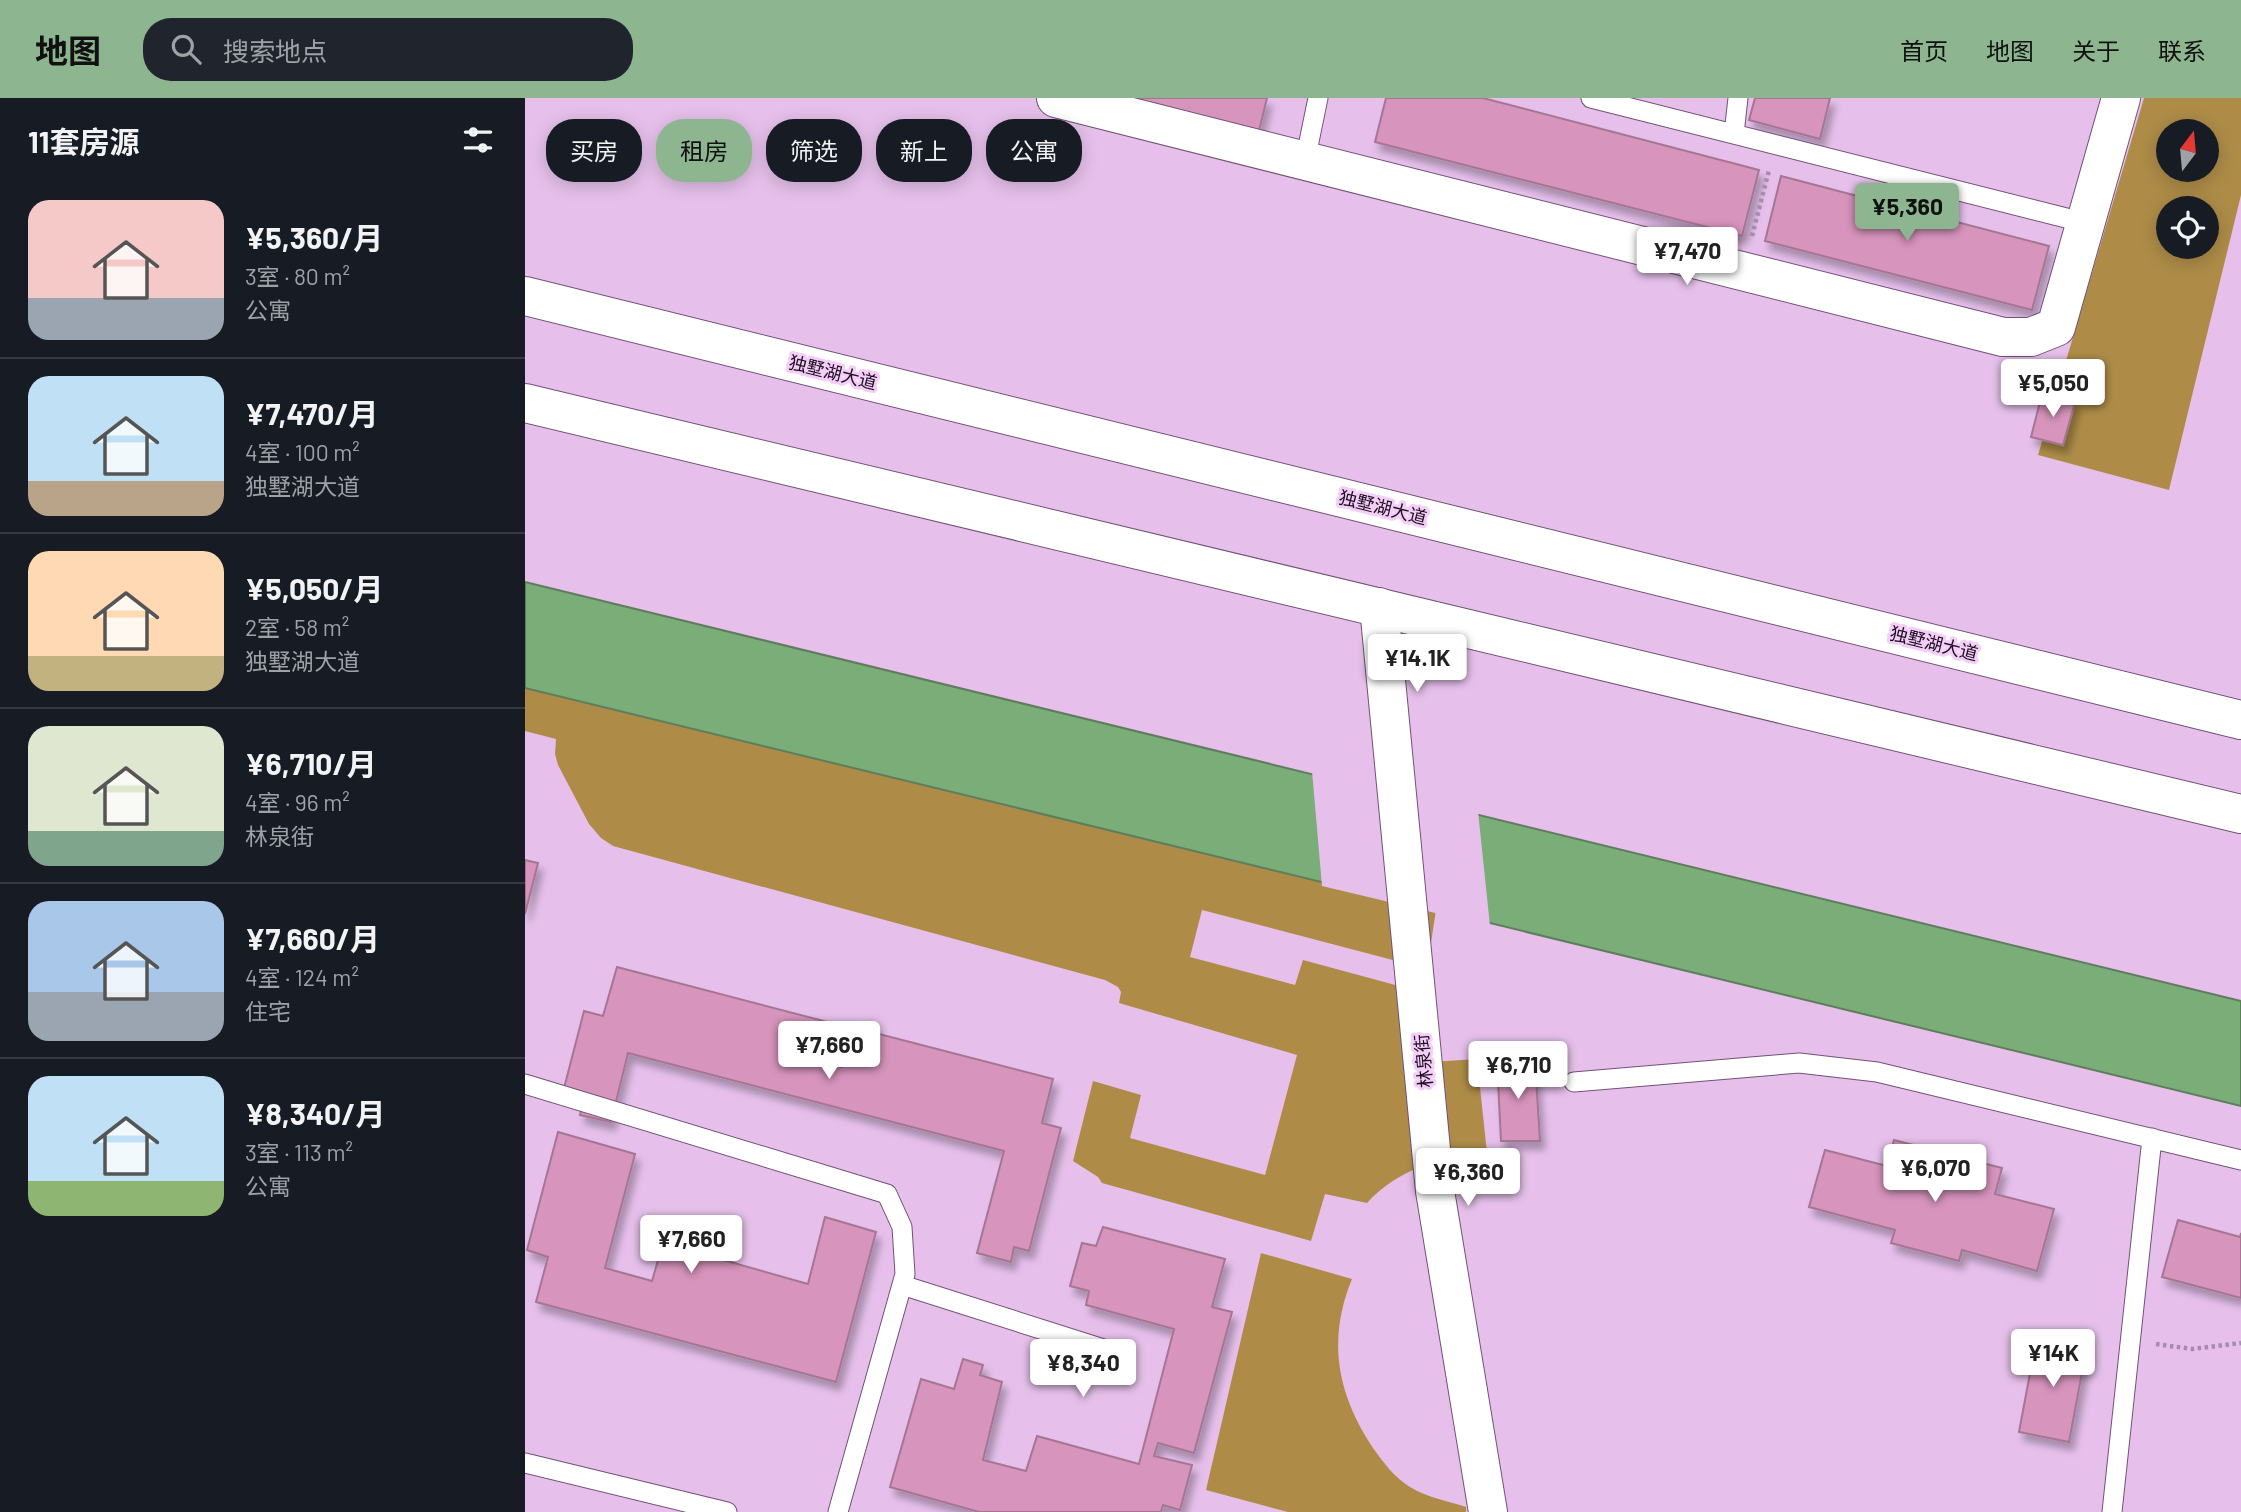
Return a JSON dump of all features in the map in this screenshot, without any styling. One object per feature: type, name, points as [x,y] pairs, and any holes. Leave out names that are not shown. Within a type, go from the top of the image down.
[{"type":"main road","points":[[1056,98],[2003,337],[2031,337],[2056,327],[2121,98]]},
{"type":"main road","name":"独墅湖大道","points":[[525,296],[2241,720]]},
{"type":"main road","points":[[525,402],[2241,814]]},
{"type":"main road","name":"林泉街","points":[[1379,607],[1435,1191],[1488,1512]]},
{"type":"lane","points":[[1305,161],[1318,98]]},
{"type":"lane","points":[[1591,98],[2086,223]]},
{"type":"lane","points":[[1734,134],[1738,98]]},
{"type":"lane","points":[[1574,1082],[1799,1063],[1877,1072],[2241,1160]]},
{"type":"lane","points":[[525,1084],[887,1194],[902,1227],[905,1274],[838,1512]]},
{"type":"lane","points":[[2112,1512],[2152,1138]]},
{"type":"lane","points":[[902,1285],[1113,1352]]},
{"type":"lane","points":[[525,1462],[727,1512]]},
{"type":"path","points":[[1743,271],[1776,145]]},
{"type":"path","points":[[2130,1340],[2192,1349],[2241,1343]]},
{"type":"shaded area","points":[[2144,98],[2241,98],[2241,195],[2169,490],[2038,455]]},
{"type":"shaded area","points":[[525,582],[2241,1001],[2241,1106],[525,688]]},
{"type":"shaded area","points":[[525,688],[1436,910],[1427,969],[1202,910],[1190,957],[1295,985],[1303,960],[1399,986],[1431,1062],[1477,1059],[1487,1153],[1454,1157],[1422,1166],[1392,1181],[1367,1203],[1325,1194],[1311,1241],[1102,1183],[1098,1177],[1073,1161],[1093,1081],[1141,1095],[1130,1138],[1265,1175],[1297,1055],[1119,1003],[1121,992],[1118,987],[1105,980],[613,846],[601,838],[589,824],[558,765],[555,754],[556,739],[525,731]]},
{"type":"shaded area","points":[[1261,1253],[1352,1279],[1344,1302],[1338,1345],[1344,1387],[1361,1428],[1381,1459],[1405,1483],[1423,1494],[1466,1507],[1466,1512],[1288,1512],[1206,1490]]},
{"type":"pier","points":[[1312,771],[1478,811],[1490,926],[1322,886]]},
{"type":"building","points":[[1116,98],[1267,98],[1258,135]]},
{"type":"building","points":[[1386,98],[1483,98],[1759,170],[1742,236],[1375,142]]},
{"type":"building","points":[[1755,98],[1830,98],[1820,139],[1749,120]]},
{"type":"building","points":[[1781,176],[2049,246],[2032,310],[1765,241]]},
{"type":"building","points":[[2042,394],[2075,402],[2063,445],[2031,437]]},
{"type":"building","points":[[525,860],[538,863],[525,914]]},
{"type":"building","points":[[617,967],[835,1024],[825,1063],[842,1067],[852,1027],[1053,1079],[1042,1123],[1061,1128],[1029,1251],[1014,1247],[1011,1262],[977,1253],[1004,1151],[628,1053],[611,1122],[580,1115],[584,1099],[563,1092],[584,1011],[603,1016]]},
{"type":"building","points":[[1497,1061],[1535,1062],[1540,1141],[1501,1141]]},
{"type":"building","points":[[558,1132],[635,1154],[605,1268],[652,1281],[663,1243],[808,1284],[825,1217],[876,1232],[836,1382],[536,1302],[548,1257],[527,1250]]},
{"type":"building","points":[[1894,1140],[2002,1168],[1995,1194],[2054,1209],[2037,1271],[1962,1250],[1959,1261],[1891,1243],[1895,1230],[1809,1207],[1825,1150],[1887,1166]]},
{"type":"building","points":[[2178,1220],[2240,1237],[2241,1233],[2241,1298],[2162,1277]]},
{"type":"building","points":[[1103,1227],[1225,1259],[1212,1307],[1232,1312],[1194,1453],[1158,1443],[1154,1456],[1192,1465],[1180,1510],[1163,1505],[1161,1512],[979,1512],[890,1487],[921,1379],[954,1389],[963,1359],[983,1365],[980,1375],[1002,1382],[983,1460],[1026,1471],[1037,1436],[1139,1464],[1174,1329],[1086,1305],[1089,1291],[1070,1286],[1082,1243],[1096,1246]]},
{"type":"building","points":[[2037,1336],[2087,1346],[2069,1442],[2019,1432]]}]
